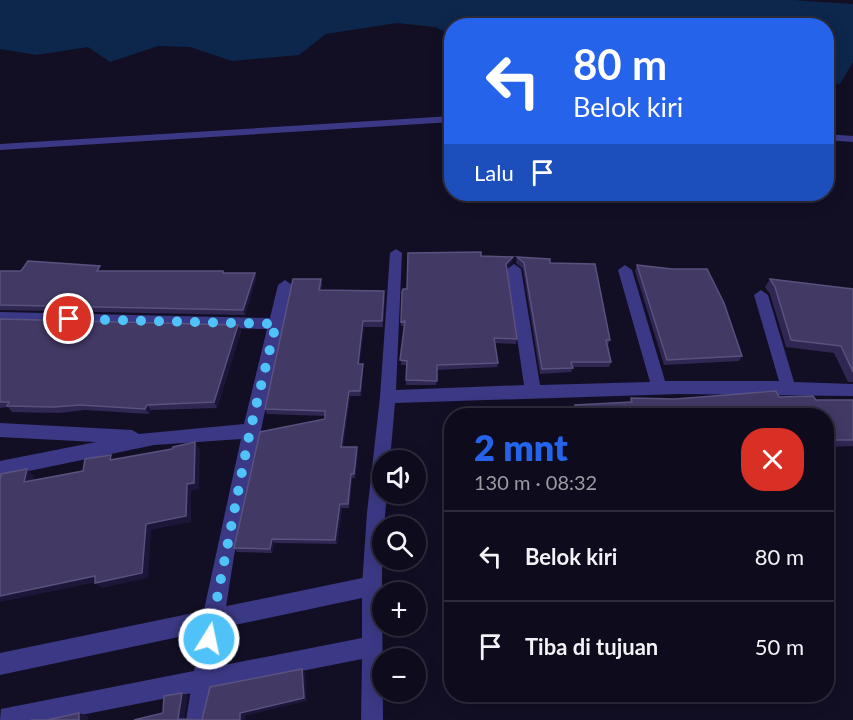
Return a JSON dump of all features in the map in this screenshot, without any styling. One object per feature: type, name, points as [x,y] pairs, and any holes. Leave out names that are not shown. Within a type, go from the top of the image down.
[{"type":"street","points":[[0,147],[444,119]]},
{"type":"street","points":[[834,138],[853,139]]},
{"type":"street","points":[[372,582],[376,513],[388,397],[396,253]]},
{"type":"street","points":[[514,269],[533,392]]},
{"type":"street","points":[[625,270],[659,387]]},
{"type":"street","points":[[197,720],[212,618],[250,431],[285,285]]},
{"type":"street","points":[[761,295],[788,386]]},
{"type":"street","points":[[0,317],[276,324]]},
{"type":"street","points":[[388,397],[659,387],[788,386],[853,390]]},
{"type":"street","points":[[0,430],[154,438],[250,431]]},
{"type":"street","points":[[0,469],[154,438]]},
{"type":"street","points":[[0,664],[372,586]]},
{"type":"street","points":[[372,720],[373,636]]},
{"type":"street","points":[[1,720],[373,646]]},
{"type":"water","points":[[0,0],[793,0],[853,4],[853,62],[840,84],[834,84],[834,18],[444,18],[444,32],[435,27],[397,23],[326,34],[299,55],[232,61],[190,47],[158,46],[110,62],[88,47],[37,55],[0,49]]},
{"type":"building","points":[[481,252],[481,256],[513,257],[506,264],[517,339],[494,338],[498,363],[437,365],[437,381],[406,380],[407,361],[400,360],[405,321],[401,322],[402,292],[403,289],[407,289],[408,253]]},
{"type":"building","points":[[517,257],[550,259],[550,263],[595,264],[610,340],[606,340],[611,362],[571,362],[573,368],[542,369],[524,263]]},
{"type":"building","points":[[28,261],[100,266],[97,271],[255,273],[243,310],[0,305],[0,271],[21,271]]},
{"type":"building","points":[[637,265],[672,269],[707,269],[724,303],[742,356],[667,360]]},
{"type":"building","points":[[293,279],[321,279],[319,290],[384,291],[382,321],[363,321],[358,364],[363,364],[360,391],[349,391],[341,447],[357,447],[348,504],[340,504],[335,540],[272,539],[270,549],[234,548],[260,432],[325,419],[325,411],[265,409]]},
{"type":"building","points":[[770,279],[853,289],[853,372],[841,346],[791,340],[775,287]]},
{"type":"building","points":[[0,319],[238,325],[214,402],[147,405],[145,409],[80,405],[7,406],[9,402],[0,402]]},
{"type":"building","points":[[776,391],[779,397],[813,396],[816,400],[853,400],[853,440],[834,440],[834,408],[576,408],[575,405],[632,402],[631,398],[675,399]]},
{"type":"building","points":[[195,442],[194,483],[187,484],[186,516],[146,524],[142,573],[95,583],[95,576],[0,596],[1,474],[27,469],[24,482],[83,471],[85,459],[111,455],[110,460],[172,449]]},
{"type":"building","points":[[302,669],[304,698],[240,713],[240,720],[202,720],[210,687]]},
{"type":"building","points":[[182,693],[178,719],[202,720],[134,720],[163,713],[164,696]]},
{"type":"building","points":[[79,713],[79,720],[47,720]]},
{"type":"route","points":[[69,319],[276,324],[250,431],[209,639]]}]
